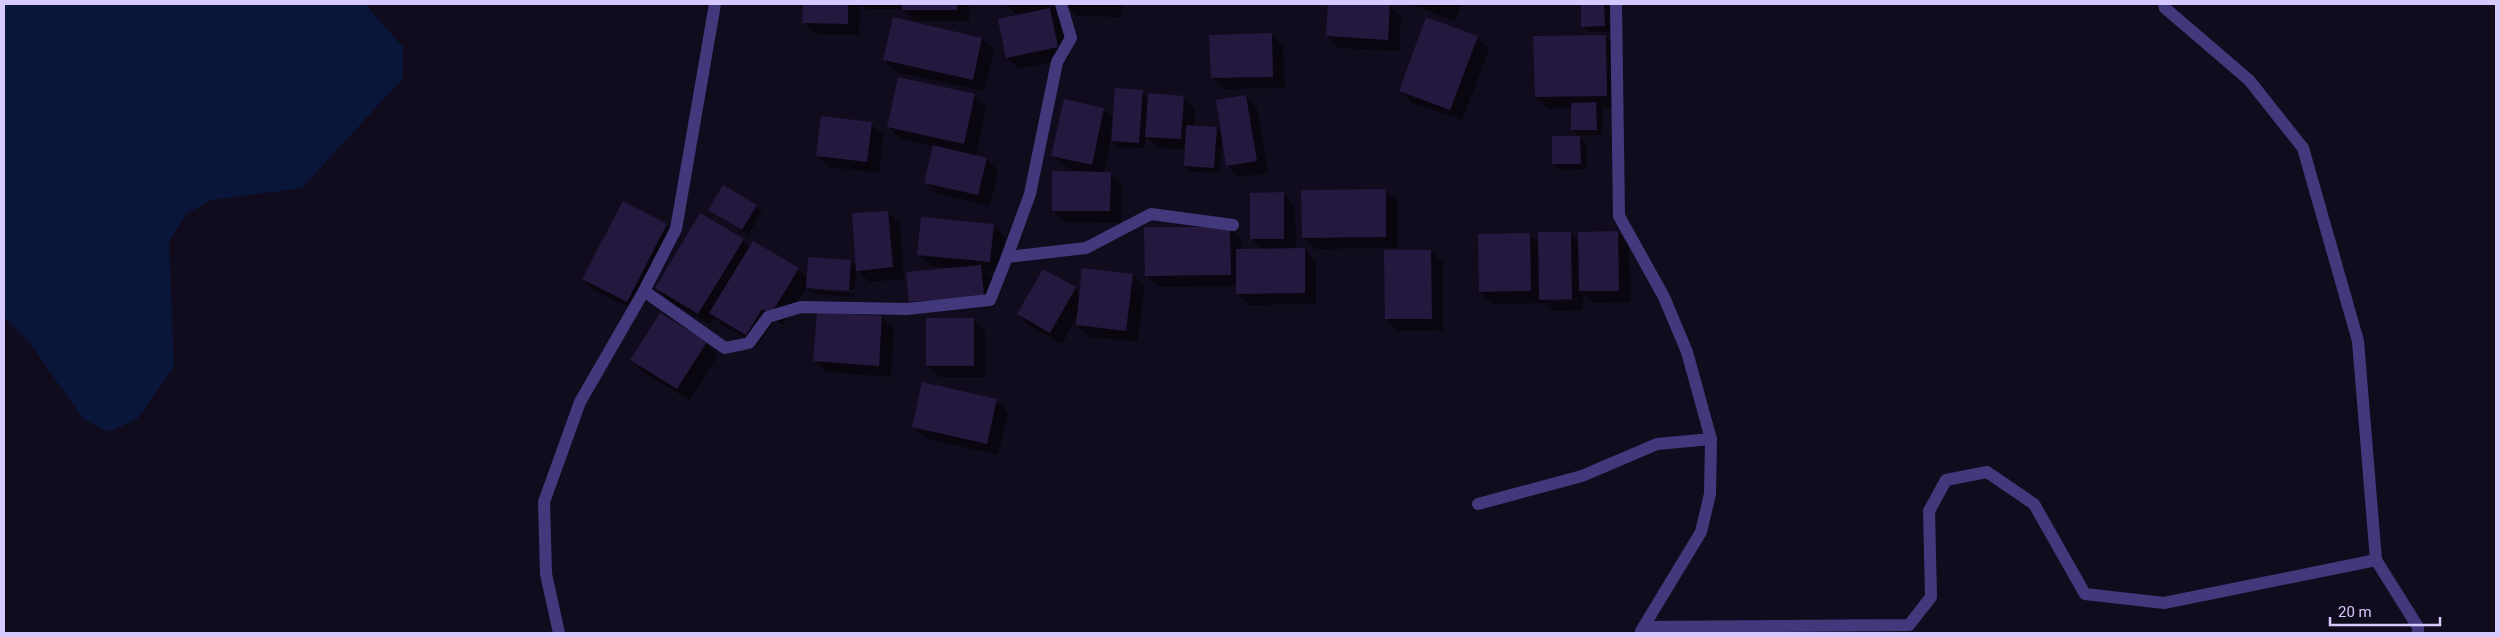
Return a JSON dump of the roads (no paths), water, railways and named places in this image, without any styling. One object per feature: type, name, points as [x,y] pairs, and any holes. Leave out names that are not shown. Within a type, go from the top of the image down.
[{"type":"street","points":[[559,633],[546,574],[544,502],[580,402],[644,291],[676,229],[715,4]]},
{"type":"street","points":[[644,291],[725,348],[749,343],[768,318],[801,307],[907,309],[990,300],[1030,194],[1057,62],[1071,38],[1060,4]]},
{"type":"street","points":[[1616,4],[1619,216],[1664,297],[1687,352],[1711,440],[1710,494],[1701,532],[1642,630]]},
{"type":"street","points":[[2164,4],[2165,8],[2249,80],[2303,148],[2358,341],[2376,560],[2418,627],[2418,633]]},
{"type":"street","points":[[1007,256],[1086,248],[1151,214],[1233,225]]},
{"type":"street","points":[[1478,504],[1582,476],[1657,444],[1711,440]]},
{"type":"street","points":[[1642,630],[1908,625],[1931,597],[1929,511],[1946,480],[1987,472],[2034,504],[2085,594],[2164,603],[2376,560]]},
{"type":"water","points":[[4,4],[365,4],[403,47],[403,78],[302,188],[212,200],[186,214],[169,242],[174,367],[137,419],[109,432],[83,419],[30,343],[4,317]]}]
